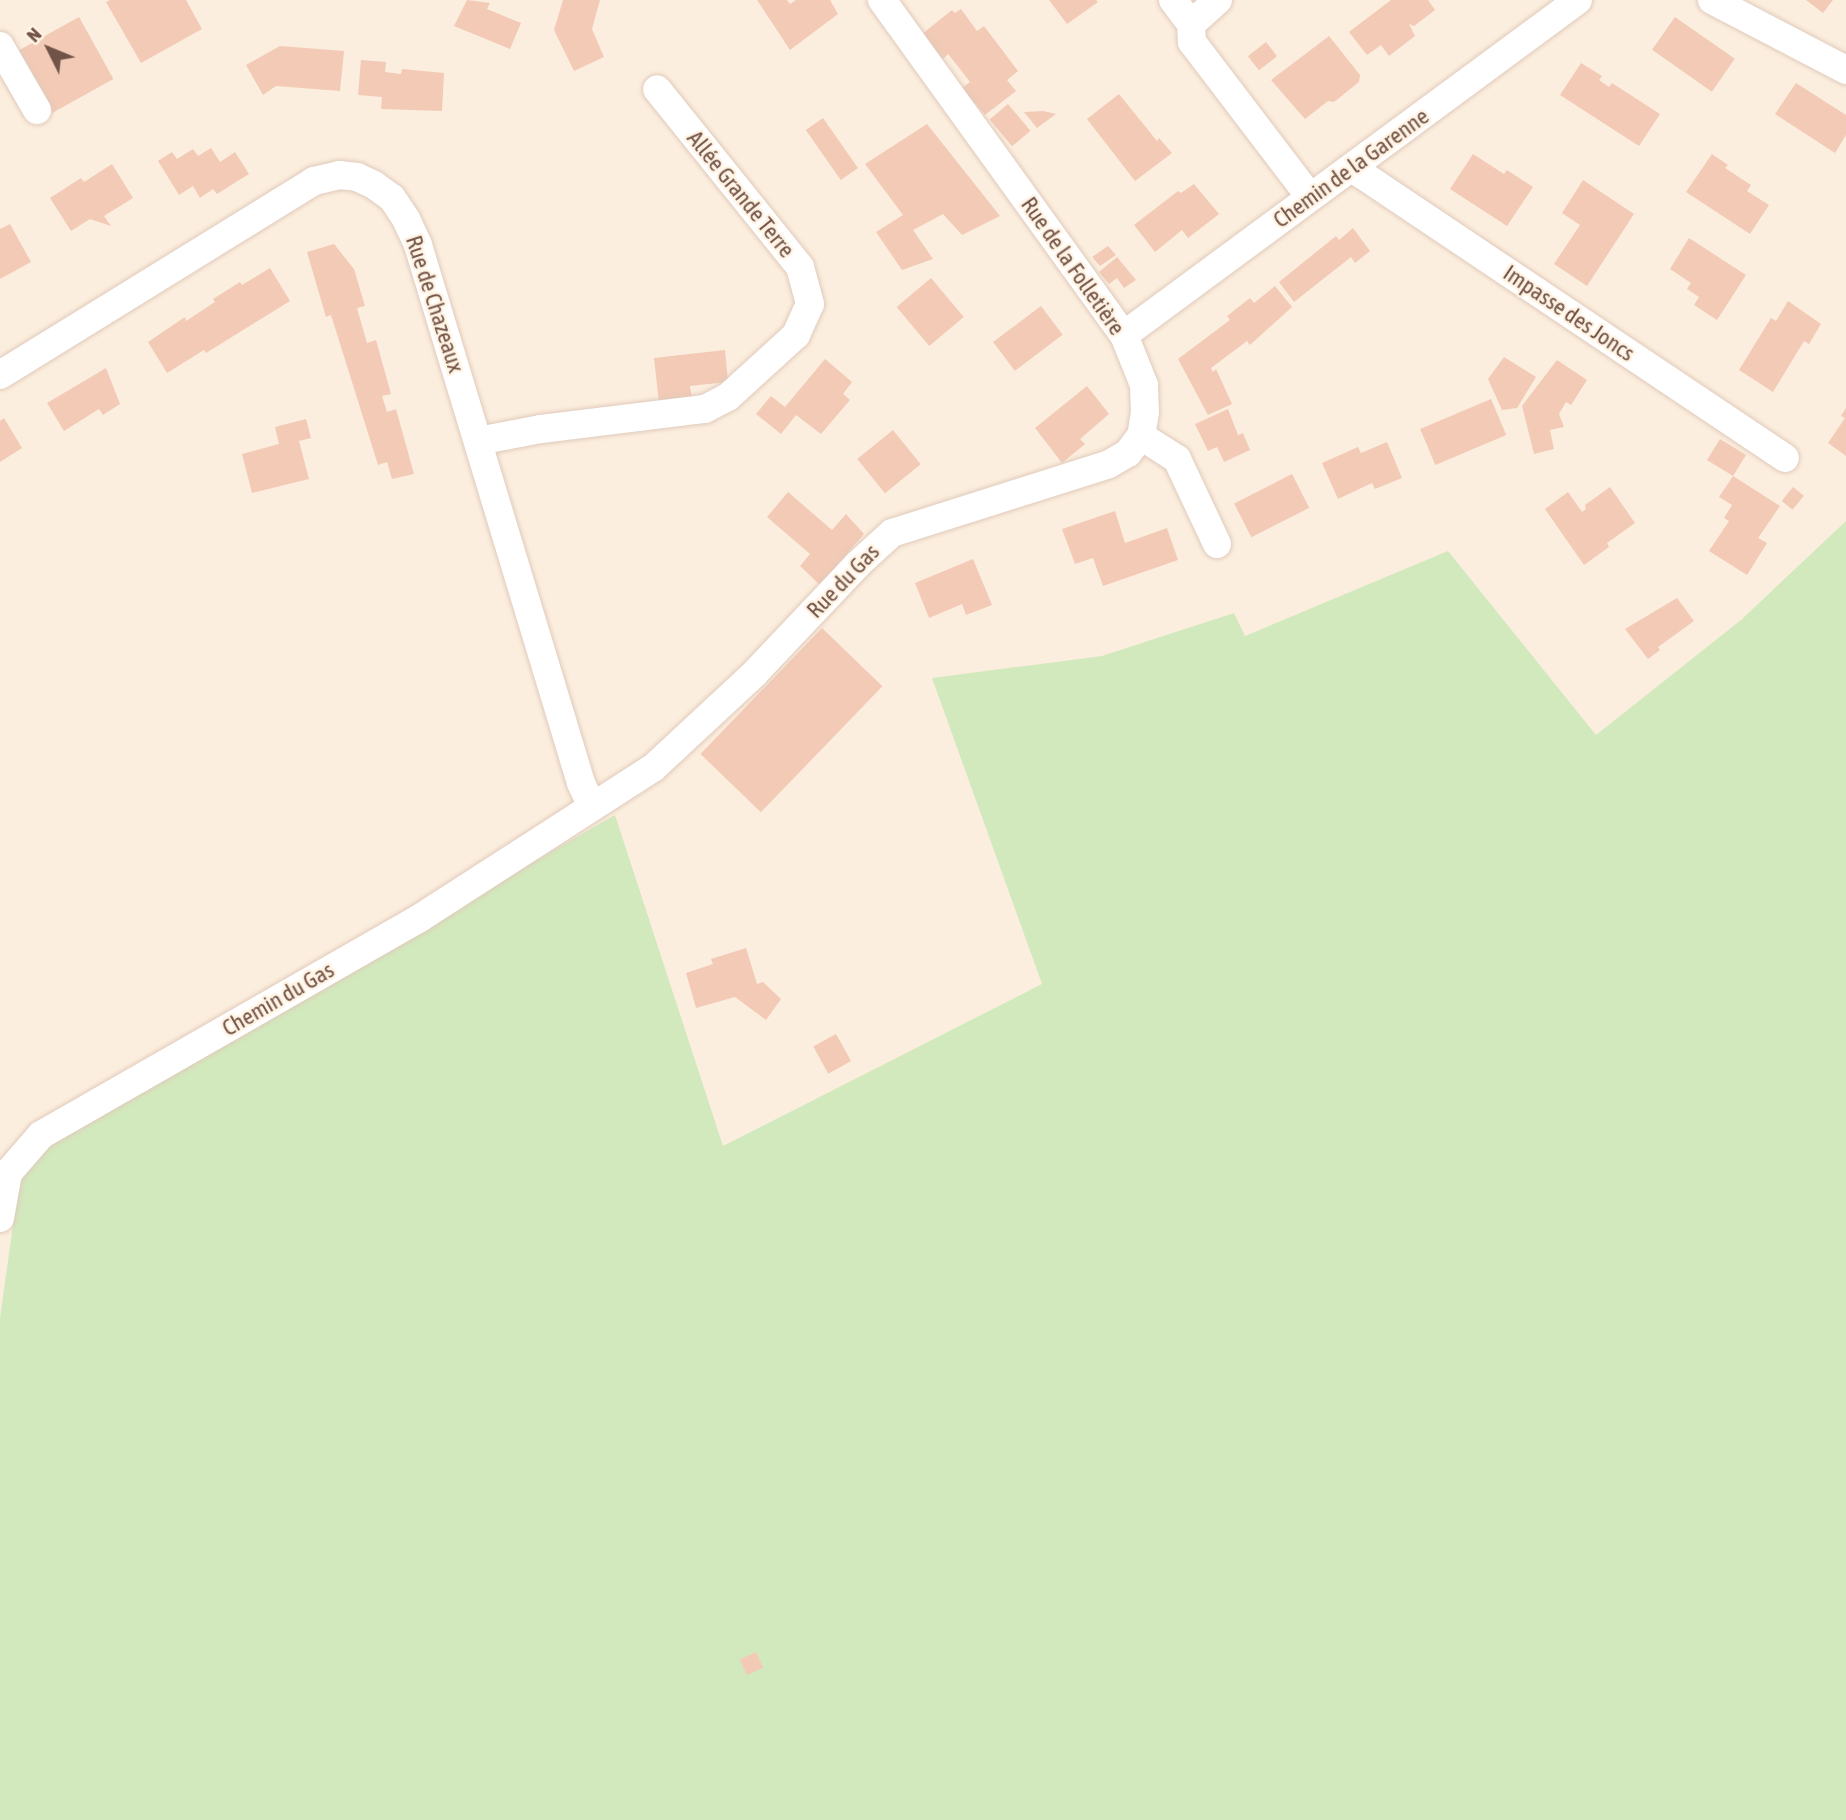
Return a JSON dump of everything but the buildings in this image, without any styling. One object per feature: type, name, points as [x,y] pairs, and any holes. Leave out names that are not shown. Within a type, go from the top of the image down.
[{"type":"street","name":"Rue de la Folletière","points":[[882,0],[1124,335],[1144,385],[1145,412],[1141,436]]},
{"type":"street","points":[[1173,0],[1192,24],[1192,42],[1310,197]]},
{"type":"street","points":[[1192,24],[1218,0]]},
{"type":"street","name":"Chemin de la Garenne","points":[[1124,335],[1578,0]]},
{"type":"street","points":[[1712,0],[1846,70]]},
{"type":"street","points":[[0,46],[37,110]]},
{"type":"street","name":"Allée Grande Terre","points":[[478,441],[541,429],[705,409],[728,397],[796,335],[810,304],[800,267],[657,89]]},
{"type":"street","name":"Impasse des Joncs","points":[[1352,168],[1785,458]]},
{"type":"street","name":"Rue de Chazeaux","points":[[0,375],[314,181],[339,175],[357,177],[392,198],[418,245],[577,770],[592,807]]},
{"type":"street","points":[[1141,436],[1177,459],[1217,544]]},
{"type":"street","name":"Rue du Gas","points":[[592,807],[653,768],[706,720],[754,674],[858,564],[892,533],[1109,464],[1128,453],[1141,436]]},
{"type":"street","name":"Chemin du Gas","points":[[0,1218],[8,1173],[41,1135],[420,918],[592,807]]},
{"type":"green space","points":[[1846,521],[1846,1820],[0,1820],[0,1318],[19,1182],[49,1140],[615,815],[723,1146],[1042,984],[932,678],[1102,656],[1234,613],[1245,636],[1448,551],[1596,735],[1741,620]]}]
